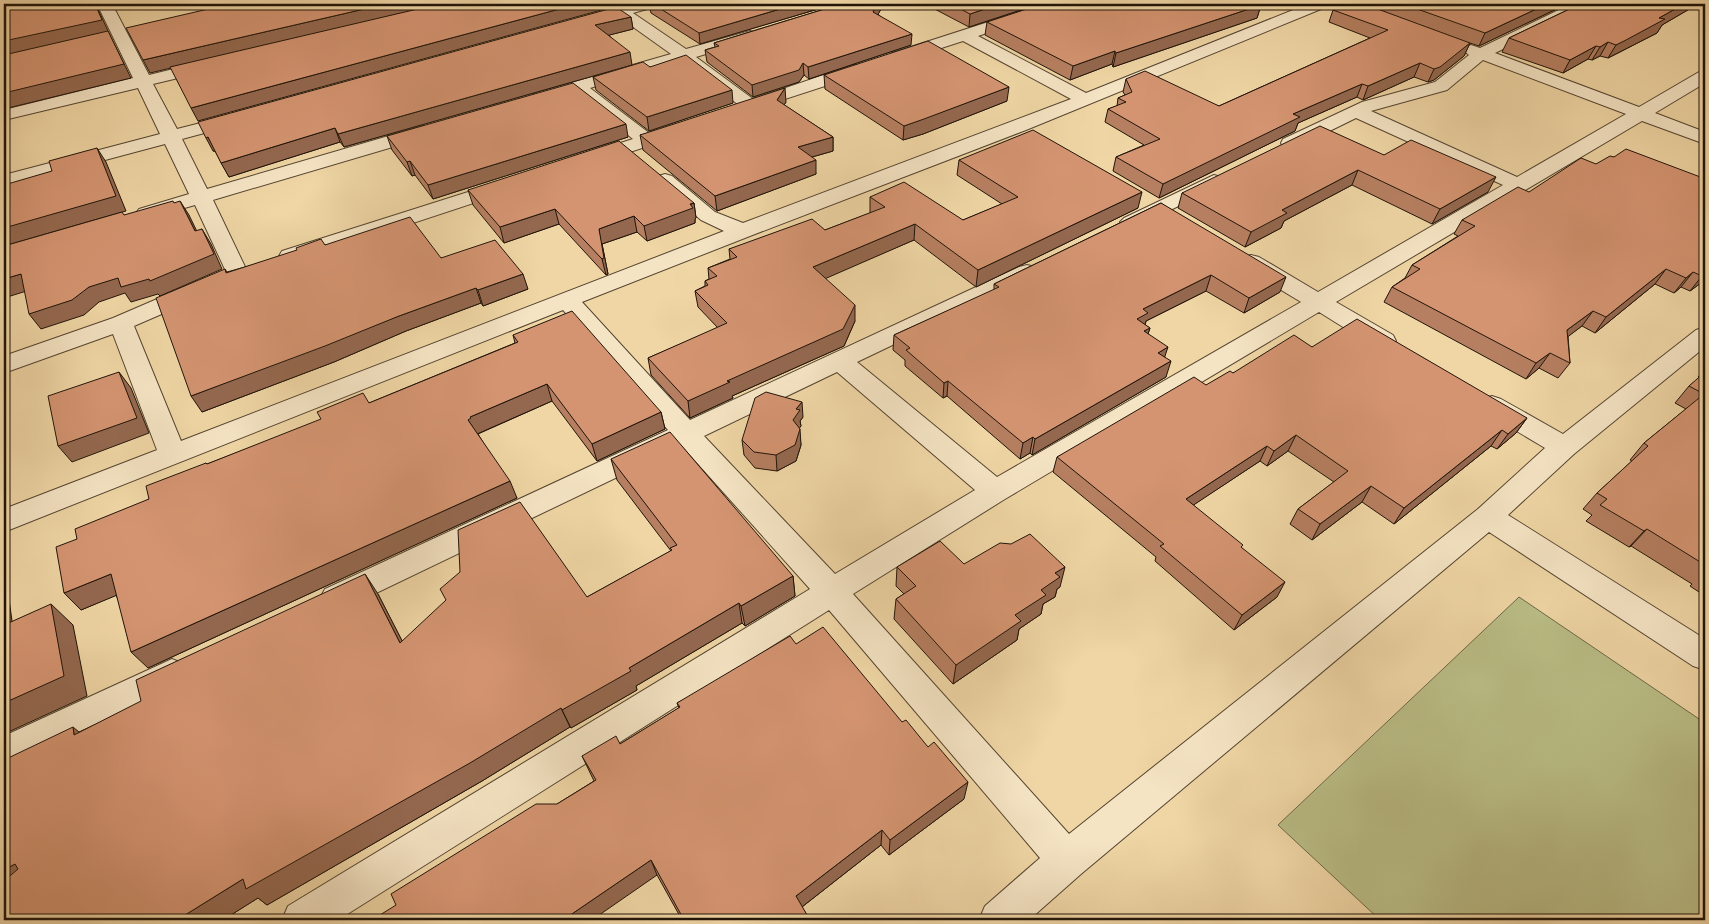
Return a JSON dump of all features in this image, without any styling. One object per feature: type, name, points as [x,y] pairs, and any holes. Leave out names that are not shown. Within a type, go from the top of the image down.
[{"type":"street","points":[[4,365],[121,323],[230,276],[202,197],[170,137],[105,4]]},
{"type":"street","points":[[573,25],[615,8],[649,4]]},
{"type":"street","points":[[731,111],[1058,4]]},
{"type":"street","points":[[4,522],[742,231],[1019,126],[1224,45],[1321,4]]},
{"type":"street","points":[[1266,155],[1355,111],[1442,86],[1480,54],[1583,4]]},
{"type":"street","points":[[615,8],[686,56],[750,105]]},
{"type":"street","points":[[521,103],[771,30]]},
{"type":"street","points":[[104,40],[140,32]]},
{"type":"street","points":[[965,35],[1085,99]]},
{"type":"street","points":[[1453,44],[1705,138]]},
{"type":"street","points":[[4,115],[229,61]]},
{"type":"street","points":[[302,920],[995,491],[1317,301],[1705,76]]},
{"type":"street","points":[[578,87],[646,140]]},
{"type":"street","points":[[1355,111],[1518,185]]},
{"type":"street","points":[[4,181],[257,113]]},
{"type":"street","points":[[638,158],[646,140],[693,124]]},
{"type":"street","points":[[1019,126],[1044,140]]},
{"type":"street","points":[[126,219],[437,128]]},
{"type":"street","points":[[568,166],[638,158],[708,216],[742,231]]},
{"type":"street","points":[[1108,233],[1231,173]]},
{"type":"street","points":[[275,261],[521,181]]},
{"type":"street","points":[[1135,193],[1185,222]]},
{"type":"street","points":[[1234,252],[1402,352]]},
{"type":"street","points":[[317,607],[1048,262]]},
{"type":"street","points":[[568,301],[831,591],[1067,860]]},
{"type":"street","points":[[121,323],[173,455]]},
{"type":"street","points":[[999,920],[1067,860],[1488,517],[1564,447],[1705,335]]},
{"type":"street","points":[[839,360],[995,491]]},
{"type":"street","points":[[1470,392],[1564,447]]},
{"type":"street","points":[[1488,517],[1705,656]]},
{"type":"street","points":[[4,753],[192,665]]},
{"type":"green space","points":[[1519,597],[1705,723],[1705,920],[1380,920],[1278,825]]},
{"type":"building","points":[[29,4],[95,4],[102,20],[4,41],[4,9]]},
{"type":"building","points":[[230,4],[386,4],[143,60],[126,28]]},
{"type":"building","points":[[439,4],[578,4],[191,108],[170,67]]},
{"type":"building","points":[[653,4],[797,4],[699,33]]},
{"type":"building","points":[[841,4],[877,4],[873,12],[912,34],[808,67],[803,63],[799,70],[752,85],[705,50],[719,46],[714,43]]},
{"type":"building","points":[[951,4],[1000,4],[970,14]]},
{"type":"building","points":[[1042,4],[1261,5],[1073,66],[987,22]]},
{"type":"building","points":[[1347,4],[1364,4],[1470,43],[1440,67],[1434,69],[1420,63],[1368,86],[1362,84],[1293,114],[1300,117],[1163,184],[1116,157],[1160,139],[1108,109],[1126,102],[1118,98],[1132,92],[1126,79],[1145,71],[1219,106],[1388,30],[1333,10]]},
{"type":"building","points":[[1403,4],[1547,4],[1485,33]]},
{"type":"building","points":[[1580,4],[1684,4],[1659,18],[1665,19],[1616,45],[1608,42],[1600,47],[1596,46],[1570,60],[1509,38]]},
{"type":"building","points":[[616,7],[631,17],[595,25],[630,52],[338,134],[335,128],[221,163],[198,122]]},
{"type":"building","points":[[108,31],[124,64],[4,93],[4,55]]},
{"type":"building","points":[[928,41],[1009,87],[904,126],[824,75]]},
{"type":"building","points":[[686,55],[732,90],[647,117],[593,77],[643,62],[650,67]]},
{"type":"building","points":[[573,83],[626,124],[428,185],[410,161],[407,162],[387,136]]},
{"type":"building","points":[[785,88],[777,100],[833,137],[798,147],[816,160],[715,196],[640,135]]},
{"type":"building","points":[[1320,126],[1384,155],[1411,140],[1496,177],[1440,209],[1358,170],[1282,210],[1287,213],[1251,232],[1182,193]]},
{"type":"building","points":[[1033,130],[1142,192],[978,270],[915,224],[813,267],[855,305],[843,329],[727,381],[730,382],[688,401],[648,358],[727,323],[695,291],[708,285],[705,281],[717,276],[708,268],[737,257],[729,249],[812,219],[825,230],[885,207],[870,197],[904,182],[963,220],[1018,197],[959,160]]},
{"type":"building","points":[[619,141],[694,203],[690,204],[693,208],[644,226],[634,216],[599,229],[604,258],[602,259],[555,209],[500,227],[468,190]]},
{"type":"building","points":[[97,148],[116,196],[4,228],[4,185],[52,171],[49,161]]},
{"type":"building","points":[[1626,149],[1703,178],[1705,177],[1705,274],[1702,276],[1693,272],[1686,278],[1666,269],[1606,317],[1593,311],[1567,330],[1570,363],[1550,353],[1536,363],[1392,287],[1420,269],[1412,265],[1475,226],[1462,220],[1518,187],[1529,192],[1581,158],[1596,164],[1610,156],[1614,157]]},
{"type":"building","points":[[173,201],[174,203],[180,201],[195,231],[202,229],[214,254],[150,281],[149,279],[121,287],[118,278],[89,287],[72,300],[29,314],[21,274],[4,279],[4,246],[122,212],[124,215]]},
{"type":"building","points":[[1161,203],[1286,277],[1249,298],[1211,275],[1143,309],[1148,313],[1137,319],[1150,328],[1144,331],[1168,347],[1158,353],[1171,361],[1035,439],[1033,437],[1023,443],[948,381],[944,383],[906,350],[910,348],[894,335],[999,287],[994,284]]},
{"type":"building","points":[[410,217],[441,258],[495,240],[523,274],[478,290],[476,288],[399,316],[191,396],[156,298],[225,269],[226,273],[297,250],[296,248],[321,239],[325,245]]},
{"type":"building","points":[[572,311],[661,412],[592,444],[547,384],[470,417],[468,420],[510,481],[131,652],[111,574],[64,593],[56,547],[77,539],[75,529],[149,499],[146,486],[321,419],[317,412],[363,393],[369,403],[518,342],[513,335]]},
{"type":"building","points":[[1357,319],[1527,418],[1508,434],[1502,430],[1404,508],[1371,486],[1320,524],[1298,509],[1348,471],[1296,435],[1274,451],[1267,446],[1186,499],[1285,582],[1242,615],[1160,546],[1164,544],[1057,457],[1194,377],[1206,385],[1230,371],[1233,373],[1294,335],[1312,347]]},
{"type":"building","points":[[119,372],[137,418],[58,446],[48,396]]},
{"type":"building","points":[[1705,372],[1705,565],[1647,529],[1644,531],[1600,505],[1607,499],[1597,493],[1648,446],[1644,443],[1704,394],[1689,386]]},
{"type":"building","points":[[766,392],[802,402],[796,409],[800,410],[793,420],[800,429],[795,445],[776,455],[754,452],[742,440],[755,398]]},
{"type":"building","points":[[670,432],[793,576],[741,606],[739,603],[629,668],[631,671],[562,710],[561,708],[470,763],[246,889],[243,879],[177,920],[4,920],[4,881],[18,869],[15,864],[4,870],[4,760],[73,727],[74,735],[141,701],[136,680],[365,574],[400,643],[446,600],[440,589],[460,572],[458,530],[520,502],[587,597],[672,550],[670,548],[677,545],[611,459]]},
{"type":"building","points":[[1030,534],[1065,567],[1055,573],[1060,577],[1041,590],[1046,595],[1015,615],[1021,621],[956,665],[896,599],[916,586],[897,567],[940,541],[964,564],[1000,543],[1011,544]]},
{"type":"building","points":[[51,604],[64,676],[4,703],[4,625]]},
{"type":"building","points":[[823,627],[902,722],[906,720],[928,747],[934,742],[968,782],[890,840],[882,830],[796,896],[810,920],[684,920],[651,860],[563,920],[372,920],[396,905],[391,894],[536,804],[557,804],[596,780],[582,756],[616,736],[620,744],[680,707],[677,703],[790,636],[796,644]]}]
